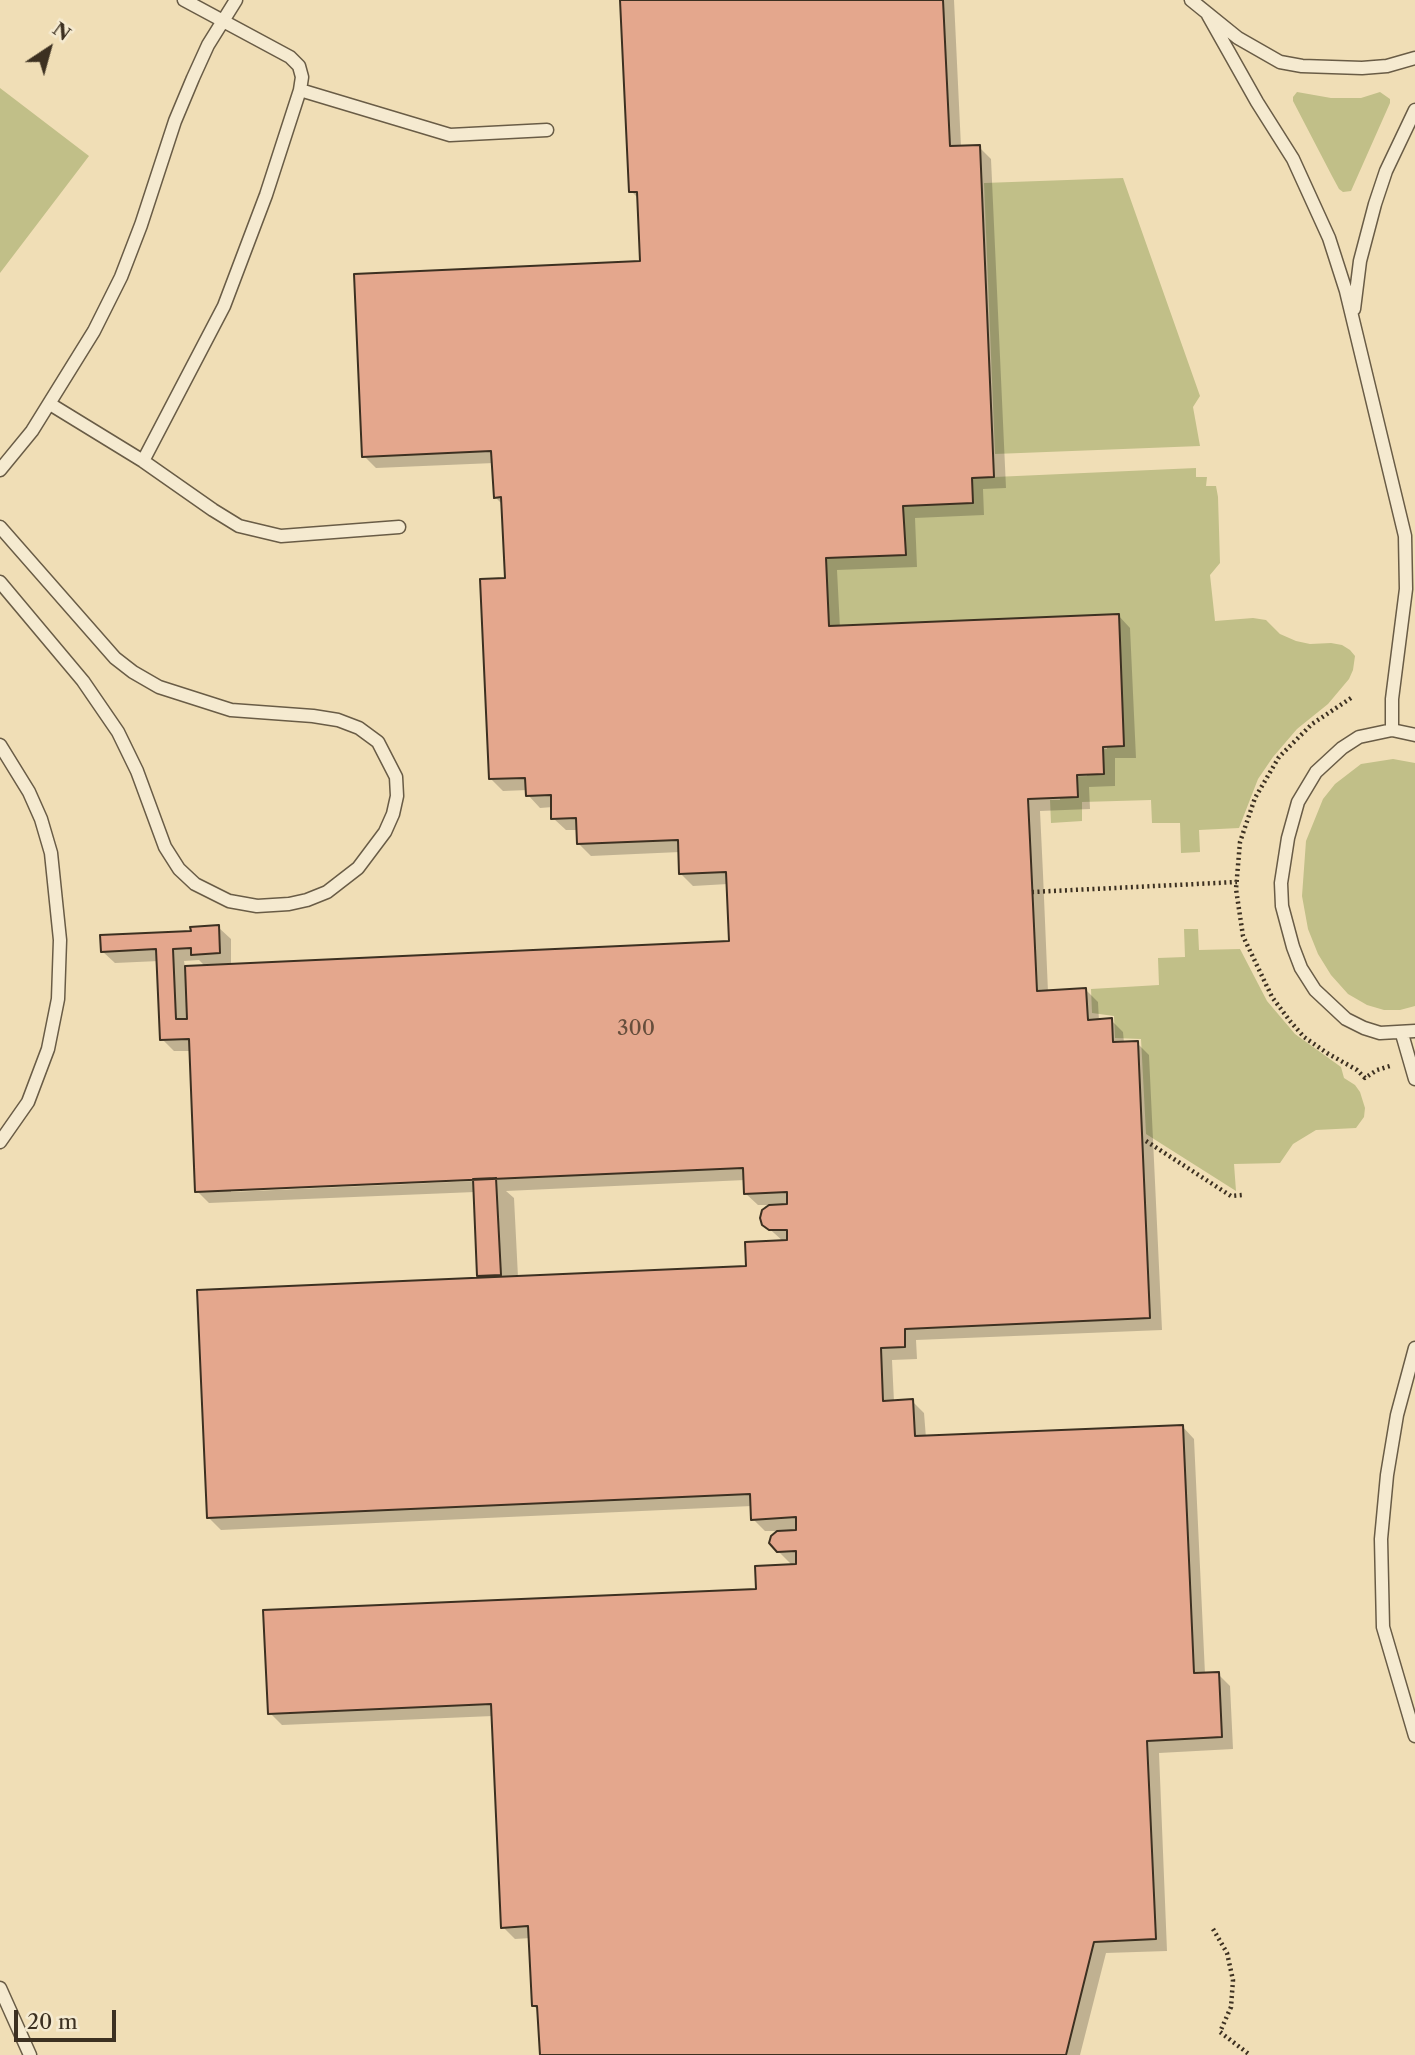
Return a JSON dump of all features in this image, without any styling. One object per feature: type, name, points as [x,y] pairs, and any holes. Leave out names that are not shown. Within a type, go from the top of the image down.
[{"type":"lane","points":[[143,461],[224,306],[266,195],[302,77],[299,66],[290,57],[184,0]]},
{"type":"lane","points":[[0,470],[32,431],[94,331],[121,277],[175,121],[208,45],[236,0]]},
{"type":"lane","points":[[1191,0],[1265,55],[1280,61],[1302,66],[1362,68],[1387,66],[1415,58]]},
{"type":"lane","points":[[1208,15],[1257,103],[1293,159],[1338,263],[1354,324],[1405,536],[1406,589],[1392,699],[1392,730]]},
{"type":"lane","points":[[300,90],[450,135],[547,130]]},
{"type":"lane","points":[[1354,324],[1356,287],[1367,231],[1386,171],[1415,110]]},
{"type":"lane","points":[[50,404],[143,461],[239,526],[281,536],[400,527]]},
{"type":"lane","points":[[0,527],[114,657],[142,677],[183,696],[231,710],[338,720],[359,728],[378,742],[396,777],[397,796],[386,832],[358,869],[327,892],[307,900],[257,906],[229,901],[195,884],[179,869],[165,847],[137,771],[118,732],[83,681],[0,582]]},
{"type":"lane","points":[[1415,735],[1392,730],[1359,737],[1342,748],[1316,772],[1298,802],[1288,838],[1281,894],[1293,947],[1301,968],[1315,990],[1346,1019],[1364,1028],[1380,1033],[1402,1034],[1415,1031]]},
{"type":"lane","points":[[0,745],[29,792],[41,819],[51,853],[60,940],[58,999],[48,1049],[28,1102],[0,1142]]},
{"type":"lane","points":[[1402,1034],[1415,1079]]},
{"type":"lane","points":[[1415,1348],[1397,1415],[1387,1475],[1381,1539],[1383,1627],[1415,1736]]},
{"type":"lane","points":[[0,1988],[30,2055]]},
{"type":"path","points":[[1032,892],[1237,882]]},
{"type":"path","points":[[1146,1141],[1231,1196],[1243,1195]]},
{"type":"path","points":[[1213,1929],[1227,1953],[1233,1980],[1231,2007],[1220,2032],[1250,2055]]},
{"type":"shaded area","points":[[0,88],[89,156],[0,273]]},
{"type":"shaded area","points":[[1297,92],[1331,98],[1361,98],[1380,92],[1390,99],[1351,191],[1343,192],[1339,189],[1293,101]]},
{"type":"shaded area","points":[[1123,178],[1200,396],[1193,407],[1200,446],[995,454],[984,183]]},
{"type":"shaded area","points":[[1196,468],[1196,477],[1207,477],[1206,486],[1216,486],[1218,497],[1220,563],[1210,575],[1215,621],[1253,618],[1266,620],[1280,634],[1296,641],[1342,645],[1355,656],[1349,679],[1328,704],[1297,729],[1258,779],[1239,828],[1199,830],[1200,852],[1181,853],[1180,823],[1152,823],[1151,800],[1082,802],[1082,821],[1051,823],[1050,800],[1060,800],[1059,777],[1087,776],[1086,750],[1107,749],[1101,615],[829,626],[826,558],[905,555],[903,506],[972,478]]},
{"type":"shaded area","points":[[1393,759],[1415,763],[1415,1006],[1384,1010],[1367,1005],[1348,994],[1331,975],[1318,954],[1308,929],[1302,896],[1306,841],[1323,799],[1335,784],[1361,764]]},
{"type":"shaded area","points":[[1184,929],[1198,929],[1199,950],[1240,949],[1267,1001],[1295,1034],[1341,1067],[1344,1078],[1360,1092],[1365,1108],[1364,1117],[1356,1128],[1316,1130],[1293,1144],[1280,1163],[1234,1164],[1236,1191],[1146,1134],[1141,1039],[1115,1038],[1114,1016],[1092,1013],[1091,989],[1159,985],[1158,958],[1185,957]]},
{"type":"building","points":[[620,0],[943,0],[950,146],[980,145],[994,477],[972,478],[973,503],[903,506],[906,555],[826,558],[829,626],[1119,614],[1124,746],[1103,747],[1104,774],[1077,775],[1078,797],[1028,799],[1037,991],[1086,988],[1088,1020],[1112,1018],[1113,1042],[1138,1041],[1150,1318],[905,1329],[905,1347],[881,1348],[883,1401],[913,1399],[915,1436],[1183,1425],[1194,1673],[1219,1672],[1222,1737],[1147,1741],[1156,1939],[1094,1942],[1066,2055],[540,2055],[537,2006],[532,2006],[528,1926],[501,1928],[491,1704],[268,1714],[263,1610],[756,1589],[755,1566],[796,1564],[796,1551],[777,1552],[769,1543],[771,1536],[777,1531],[796,1530],[796,1517],[751,1520],[750,1494],[207,1518],[197,1290],[746,1266],[745,1242],[787,1240],[787,1230],[769,1230],[762,1225],[760,1218],[762,1210],[769,1205],[787,1204],[787,1192],[744,1194],[743,1168],[195,1192],[189,1039],[160,1040],[156,949],[101,952],[100,935],[191,931],[190,927],[219,925],[220,953],[191,955],[191,948],[173,949],[176,1019],[187,1019],[185,966],[729,941],[726,872],[679,874],[678,840],[577,844],[576,818],[551,819],[551,795],[526,796],[525,778],[489,779],[480,579],[505,578],[501,497],[494,498],[491,451],[362,457],[354,274],[640,261],[637,192],[629,192]]},
{"type":"building","points":[[496,1178],[501,1275],[477,1276],[473,1179]]}]
